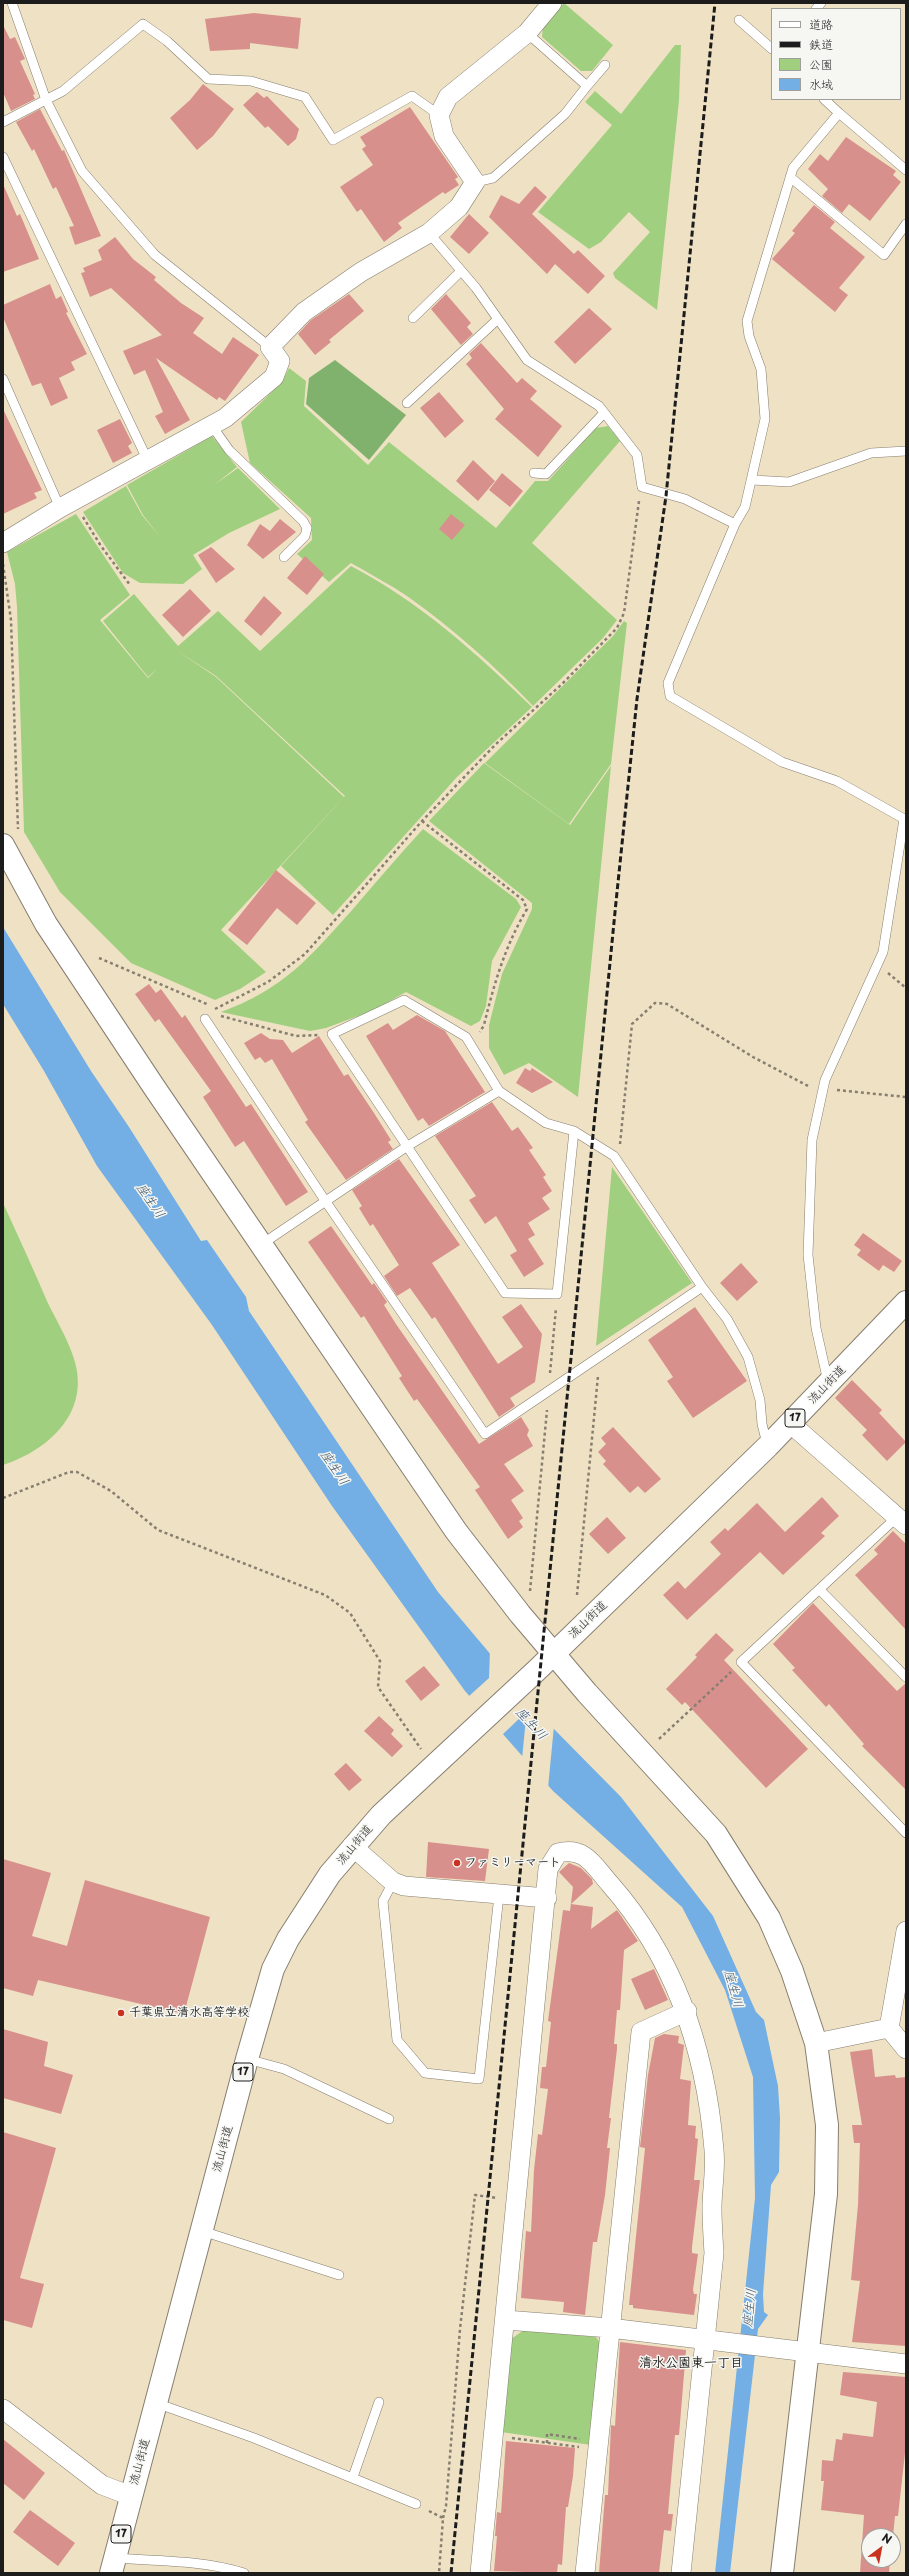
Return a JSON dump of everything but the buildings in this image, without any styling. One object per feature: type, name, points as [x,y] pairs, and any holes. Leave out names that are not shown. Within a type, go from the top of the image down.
[{"type":"street","points":[[3,543],[67,505],[225,418],[274,377],[280,361],[270,347],[311,307],[361,272],[429,233],[459,207],[475,182],[444,136],[439,115],[448,98],[527,33],[552,3]]},
{"type":"street","points":[[3,845],[46,924],[154,1087],[456,1530],[553,1653],[716,1834],[729,1852],[769,1918],[792,1971],[816,2043],[827,2125],[826,2194],[782,2573]]},
{"type":"street","name":"流山街道","points":[[113,2565],[246,2059],[273,1969],[292,1932],[330,1874],[352,1846],[381,1815],[537,1670],[768,1446],[906,1302]]},
{"type":"street","points":[[790,1423],[902,1522]]},
{"type":"street","points":[[352,1846],[393,1882],[404,1886],[547,1898]]},
{"type":"street","points":[[480,2573],[505,2436],[506,2320],[547,1898],[548,1869],[558,1853],[570,1850],[582,1854],[623,1900],[656,1946],[674,1981],[686,2011],[708,2094],[714,2152],[712,2208],[714,2253],[713,2340],[681,2573]]},
{"type":"street","points":[[906,1931],[889,2028],[906,2049]]},
{"type":"street","points":[[584,2573],[641,2032],[686,2011]]},
{"type":"street","points":[[816,2043],[889,2028]]},
{"type":"street","points":[[506,2320],[610,2328],[906,2364]]},
{"type":"street","points":[[3,2409],[102,2485],[131,2496]]},
{"type":"lane","points":[[12,3],[46,100],[82,171],[155,255],[270,347]]},
{"type":"lane","points":[[739,20],[771,48]]},
{"type":"lane","points":[[3,122],[62,91],[143,24],[167,41],[208,79],[251,81],[305,97],[333,140],[412,96],[439,115]]},
{"type":"lane","points":[[527,33],[587,86]]},
{"type":"lane","points":[[475,182],[493,178],[565,114],[605,66]]},
{"type":"lane","points":[[825,100],[906,170]]},
{"type":"lane","points":[[828,1384],[816,1328],[808,1255],[812,1140],[825,1080],[883,952],[905,820],[837,781],[782,762],[670,696],[668,683],[735,524],[745,507],[752,480],[765,419],[761,369],[749,336],[747,320],[793,168],[839,113]]},
{"type":"lane","points":[[3,157],[148,461]]},
{"type":"lane","points":[[790,178],[884,255],[906,224]]},
{"type":"lane","points":[[429,233],[462,272],[527,360],[599,406],[637,456],[642,487],[685,499],[735,524]]},
{"type":"lane","points":[[413,318],[462,272]]},
{"type":"lane","points":[[407,403],[498,319]]},
{"type":"lane","points":[[3,379],[67,505]]},
{"type":"lane","points":[[534,474],[546,474],[604,413]]},
{"type":"lane","points":[[212,426],[229,450],[303,521],[308,528],[305,536],[284,556]]},
{"type":"lane","points":[[752,480],[789,482],[871,453],[906,451]]},
{"type":"lane","points":[[574,1131],[557,1294],[505,1293],[332,1034],[404,1000],[466,1037],[500,1092],[546,1122],[574,1131],[614,1156],[702,1287],[727,1319],[748,1357],[760,1400],[762,1424],[768,1446]]},
{"type":"lane","points":[[209,1016],[326,1202],[485,1434],[702,1287]]},
{"type":"lane","points":[[262,1244],[326,1202],[406,1146],[500,1092]]},
{"type":"lane","points":[[902,1522],[820,1590],[741,1662],[906,1833]]},
{"type":"lane","points":[[820,1590],[906,1677]]},
{"type":"lane","points":[[393,1882],[383,1901],[397,2040],[425,2073],[479,2079],[499,1895]]},
{"type":"lane","points":[[246,2059],[284,2069],[389,2120]]},
{"type":"lane","points":[[202,2231],[339,2275]]},
{"type":"lane","points":[[354,2477],[379,2402]]},
{"type":"lane","points":[[156,2403],[174,2408],[354,2477],[416,2504]]},
{"type":"lane","points":[[113,2565],[188,2563],[230,2569],[244,2573]]},
{"type":"path","points":[[209,1016],[219,1006],[268,982],[305,954],[422,821],[496,744],[562,684],[617,628],[624,613],[642,487]]},
{"type":"path","points":[[67,505],[101,546],[130,585]]},
{"type":"path","points":[[3,564],[11,620],[18,829]]},
{"type":"path","points":[[422,821],[523,900],[527,909],[515,930],[495,979],[484,1025],[471,1046]]},
{"type":"path","points":[[99,958],[208,1004],[209,1016]]},
{"type":"path","points":[[877,968],[888,972],[906,988]]},
{"type":"path","points":[[614,1156],[620,1144],[632,1024],[655,1003],[667,1004],[753,1058],[806,1087],[906,1097]]},
{"type":"path","points":[[209,1016],[296,1036],[332,1034]]},
{"type":"path","points":[[530,1591],[557,1294]]},
{"type":"path","points":[[577,1595],[601,1355]]},
{"type":"path","points":[[3,1498],[69,1472],[77,1472],[111,1491],[158,1530],[325,1595],[350,1613],[380,1661],[378,1687],[421,1749]]},
{"type":"path","points":[[659,1739],[741,1662]]},
{"type":"path","points":[[439,2573],[443,2518],[446,2506],[460,2329],[475,2195],[517,2201]]},
{"type":"path","points":[[547,2443],[547,2434],[580,2439],[584,2435]]},
{"type":"path","points":[[505,2436],[597,2450]]},
{"type":"path","points":[[416,2504],[443,2518]]},
{"type":"green space","points":[[564,3],[613,45],[592,71],[581,71],[542,37],[543,26]]},
{"type":"green space","points":[[675,45],[681,45],[679,100],[657,310],[615,278],[613,273],[650,232],[629,212],[601,242],[589,249],[538,212],[612,125],[585,102],[595,91],[621,114]]},
{"type":"green space","points":[[335,360],[406,415],[369,460],[306,404],[309,378]]},
{"type":"green space","points":[[289,368],[306,381],[304,406],[368,465],[389,442],[496,528],[535,481],[548,481],[596,428],[608,426],[620,441],[532,543],[617,620],[603,638],[533,706],[504,676],[473,648],[407,596],[351,563],[329,582],[297,554],[312,540],[311,518],[250,463],[241,422],[282,382]]},
{"type":"green space","points":[[212,436],[237,467],[214,485],[238,468],[280,509],[229,533],[193,555],[202,569],[183,584],[140,583],[123,573],[83,512],[126,486],[142,515],[160,537],[143,515],[127,485]]},
{"type":"green space","points":[[76,514],[130,595],[100,620],[148,678],[157,669],[148,677],[103,621],[134,594],[178,646],[218,611],[260,651],[351,566],[376,580],[424,612],[490,667],[532,707],[457,777],[333,915],[281,866],[345,796],[216,676],[176,650],[216,677],[344,797],[221,930],[266,972],[240,989],[215,1000],[131,963],[60,892],[24,832],[17,607],[15,584],[7,552]]},
{"type":"green space","points":[[624,621],[627,623],[611,764],[569,824],[485,763],[613,636]]},
{"type":"green space","points":[[484,763],[570,825],[611,766],[578,1097],[529,1063],[504,1075],[489,1048],[489,1025],[502,974],[532,909],[532,903],[429,821]]},
{"type":"green space","points":[[423,829],[516,899],[521,907],[492,961],[486,1006],[480,1021],[471,1026],[406,992],[374,1010],[326,1028],[310,1031],[221,1012],[262,993],[279,982],[309,957]]},
{"type":"green space","points":[[612,1167],[692,1283],[596,1346]]},
{"type":"green space","points":[[3,1203],[47,1301],[69,1344],[78,1378],[77,1396],[71,1412],[62,1426],[50,1439],[36,1450],[3,1465]]},
{"type":"green space","points":[[524,2330],[596,2337],[601,2344],[591,2445],[501,2432],[511,2339]]},
{"type":"water","name":"座生川","points":[[3,927],[91,1071],[129,1127],[201,1241],[207,1240],[246,1297],[249,1311],[438,1592],[551,1726],[621,1797],[713,1916],[756,2012],[764,2020],[778,2086],[780,2118],[779,2172],[771,2185],[763,2294],[764,2312],[768,2315],[758,2329],[730,2573],[715,2573],[755,2198],[753,2077],[725,1990],[682,1907],[553,1791],[465,1691],[332,1506],[212,1325],[97,1166],[44,1071],[3,1004]]},
{"type":"pier","points":[[490,1650],[554,1726],[548,1788],[522,1759],[526,1718],[521,1717],[502,1735],[468,1697],[489,1678]]},
{"type":"railway","points":[[451,2573],[616,902],[637,699],[666,496],[715,3]]},
{"type":"place","name":"ファミリーマート","points":[[457,1863]]},
{"type":"place","name":"千葉県立清水高等学校","points":[[121,2013]]},
{"type":"district","name":"清水公園東一丁目","points":[[691,2363]]}]
